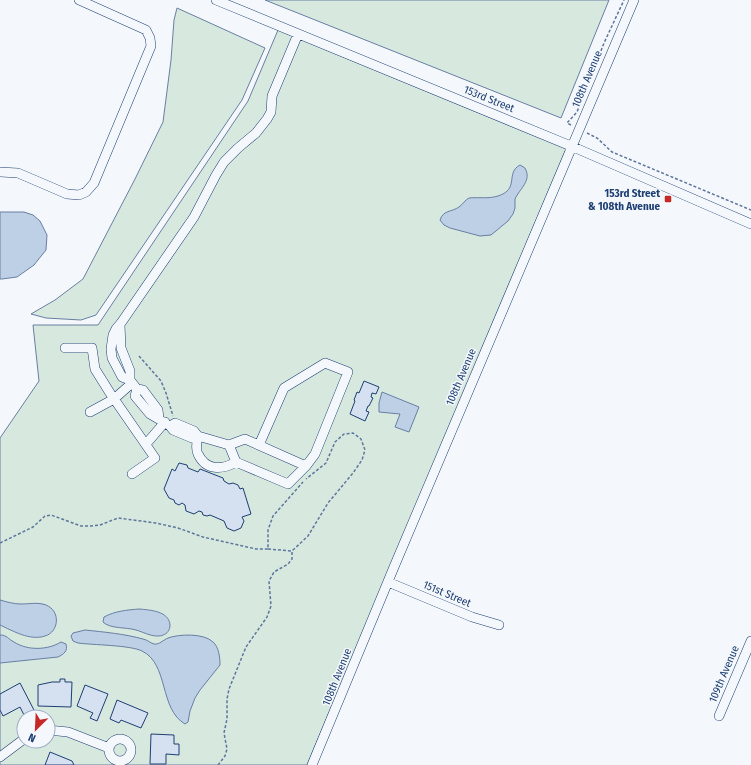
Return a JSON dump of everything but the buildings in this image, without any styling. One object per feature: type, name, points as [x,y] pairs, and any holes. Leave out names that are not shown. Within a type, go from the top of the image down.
[{"type":"street","points":[[0,172],[18,173],[67,194],[79,195],[86,192],[94,183],[151,46],[150,38],[146,30],[79,0]]},
{"type":"street","name":"153rd Street","points":[[217,0],[571,146],[751,224]]},
{"type":"street","name":"108th Avenue","points":[[312,765],[571,146],[634,0]]},
{"type":"street","points":[[298,34],[272,96],[271,112],[267,119],[256,133],[224,162],[194,217],[120,325],[121,348],[130,371],[133,384],[143,390],[167,422],[194,431],[198,436],[229,445],[245,439],[306,466]]},
{"type":"street","points":[[65,348],[92,348],[95,369],[155,458],[132,474]]},
{"type":"street","points":[[229,445],[236,462],[288,484],[306,466],[315,454],[348,372],[325,363],[284,388],[259,446]]},
{"type":"street","points":[[90,412],[114,398],[133,384]]},
{"type":"street","points":[[146,444],[167,422]]},
{"type":"street","points":[[198,436],[196,446],[197,454],[211,467],[227,467],[236,462]]},
{"type":"street","name":"151st Street","points":[[388,582],[472,617],[499,625]]},
{"type":"street","name":"109th Avenue","points":[[719,716],[751,640]]},
{"type":"street","points":[[56,731],[68,732],[109,748]]},
{"type":"street","points":[[0,757],[16,745]]},
{"type":"path","points":[[567,123],[577,112],[604,43],[624,0]]},
{"type":"path","points":[[592,135],[612,152],[751,210]]},
{"type":"path","points":[[139,356],[161,381],[166,393],[167,422]]},
{"type":"path","points":[[0,543],[33,527],[45,516],[51,515],[81,526],[100,525],[118,518],[156,522],[203,537],[256,549],[292,550],[308,536],[328,503],[362,460],[365,450],[361,439],[352,433],[344,434],[335,442],[326,463],[304,480],[273,516],[268,530],[268,549]]},
{"type":"path","points":[[218,765],[225,756],[227,749],[224,733],[227,720],[226,700],[229,689],[246,647],[267,617],[271,606],[269,580],[274,572],[288,564],[292,559],[292,550]]},
{"type":"shaded area","points":[[265,0],[609,0],[561,118]]},
{"type":"shaded area","points":[[177,8],[265,48],[242,100],[96,315],[81,320],[46,318],[31,314],[55,300],[83,279],[163,122],[171,60],[174,20]]},
{"type":"shaded area","points":[[278,30],[566,149],[307,765],[0,765],[0,438],[39,381],[33,325],[98,325],[248,101]]},
{"type":"water","points":[[520,165],[525,168],[527,177],[515,199],[513,214],[508,221],[491,235],[480,236],[450,228],[444,225],[440,220],[443,214],[456,209],[469,198],[491,197],[505,193],[511,185],[513,172]]},
{"type":"water","points":[[0,212],[24,212],[33,215],[40,221],[47,235],[46,250],[34,265],[17,277],[0,279]]},
{"type":"water","points":[[382,392],[419,407],[409,432],[395,427],[400,414],[379,412],[379,403]]},
{"type":"water","points":[[0,600],[16,604],[37,603],[46,605],[51,608],[56,616],[53,630],[50,634],[45,636],[33,637],[22,635],[0,625]]},
{"type":"water","points":[[139,609],[163,614],[169,620],[170,625],[168,632],[162,636],[154,636],[132,629],[110,626],[103,622],[104,617],[112,613]]},
{"type":"water","points":[[85,630],[114,633],[145,639],[153,644],[178,636],[191,635],[204,637],[213,642],[217,647],[220,665],[195,698],[188,722],[185,724],[177,717],[171,708],[161,676],[151,657],[136,649],[120,646],[78,643],[73,641],[71,636],[73,633]]},
{"type":"water","points":[[0,635],[6,636],[20,645],[32,648],[50,647],[61,642],[66,644],[66,650],[58,657],[0,663]]},
{"type":"place","name":"153rd Street & 108th Avenue","points":[[668,199]]}]
